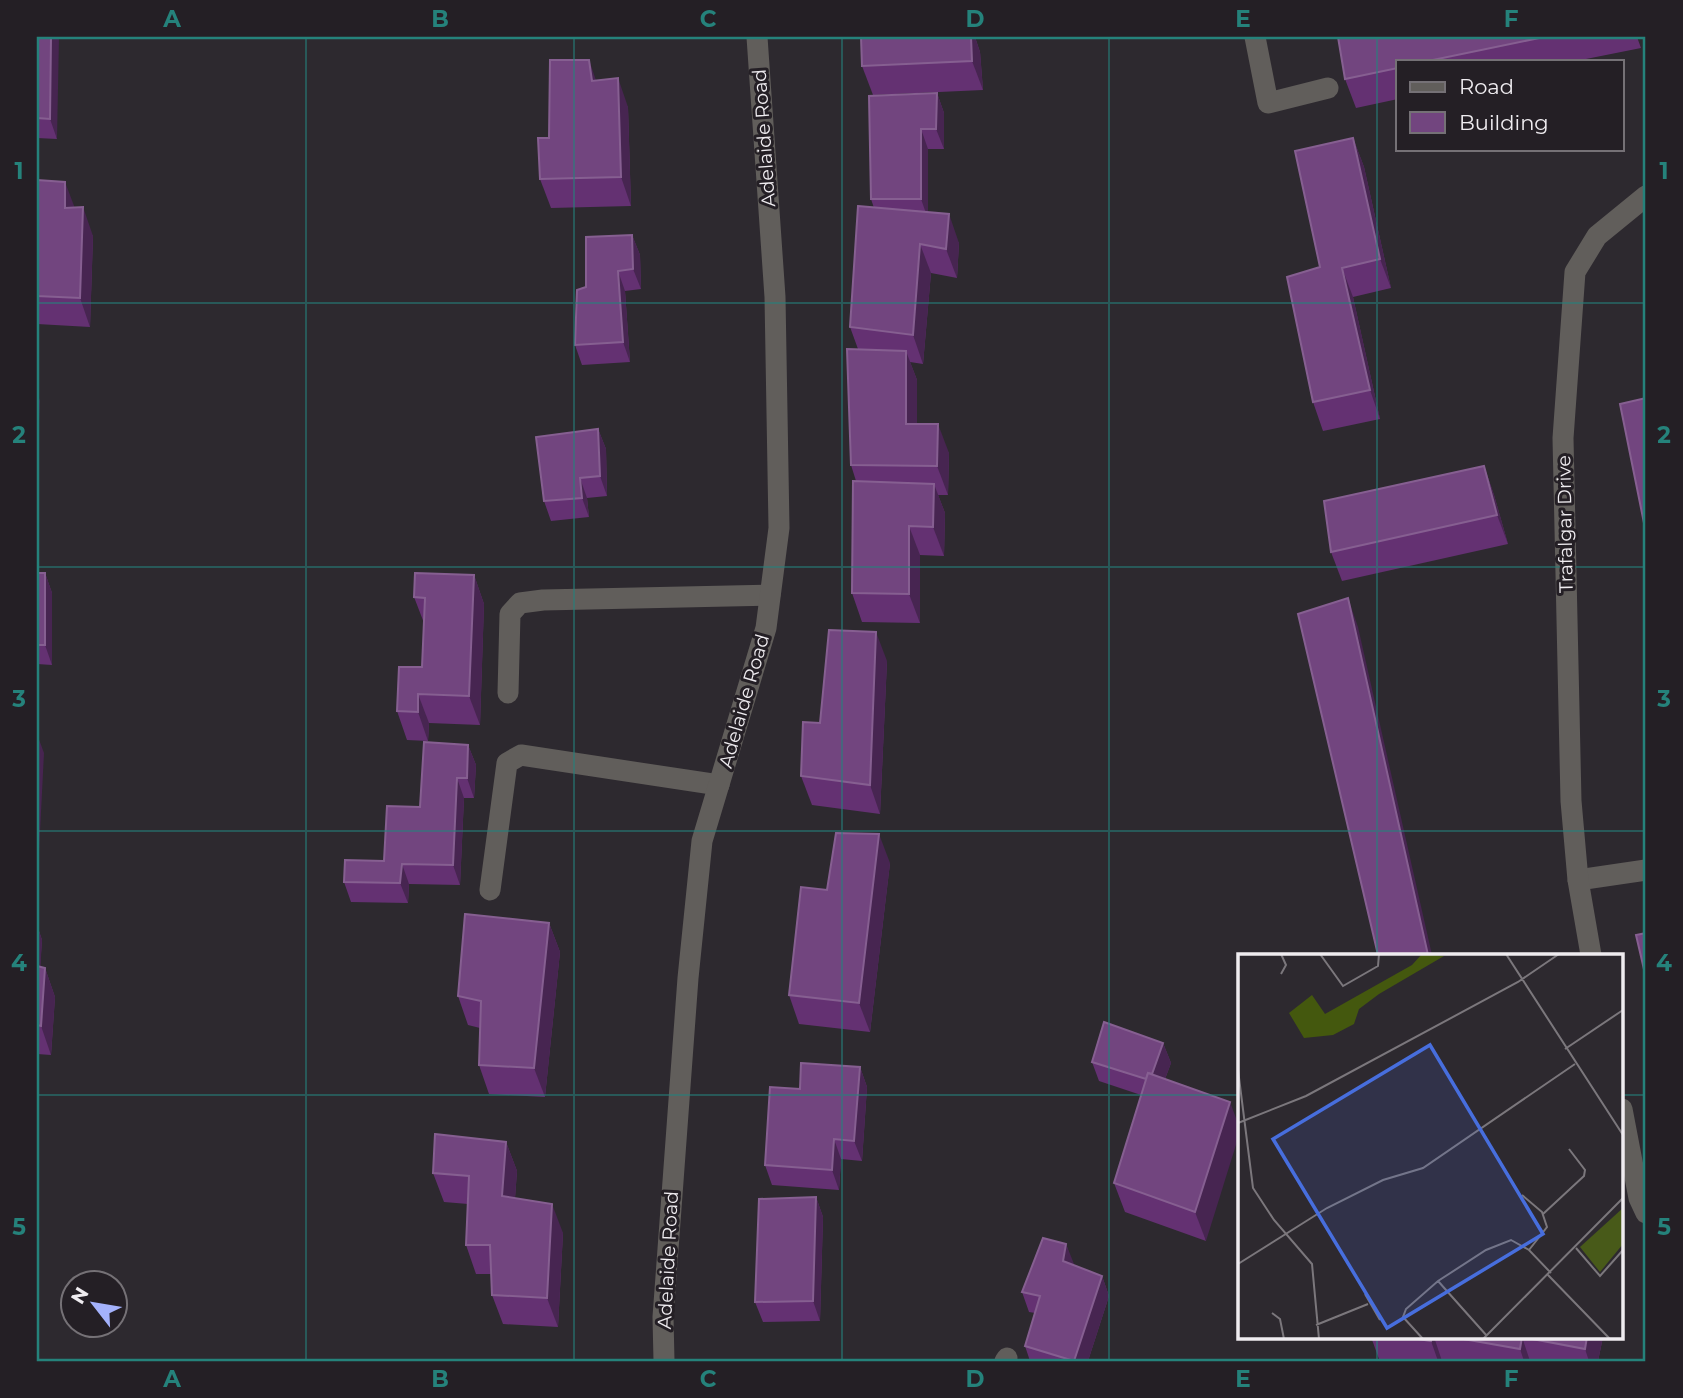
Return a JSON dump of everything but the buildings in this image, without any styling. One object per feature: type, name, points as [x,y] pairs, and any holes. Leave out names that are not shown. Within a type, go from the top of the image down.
[{"type":"street","name":"Adelaide Road","points":[[664,1361],[663,1317],[688,978],[702,841],[766,628],[779,528],[775,297],[757,37]]},
{"type":"street","points":[[1255,37],[1268,103],[1328,88]]},
{"type":"street","name":"Trafalgar Drive","points":[[1591,954],[1578,880],[1571,801],[1563,438],[1576,272],[1597,236],[1646,196]]},
{"type":"street","points":[[508,692],[510,614],[520,603],[543,600],[770,595]]},
{"type":"street","points":[[490,890],[507,763],[521,755],[719,785]]},
{"type":"street","points":[[1578,880],[1646,870]]},
{"type":"street","points":[[1624,1119],[1639,1198],[1646,1213]]}]
